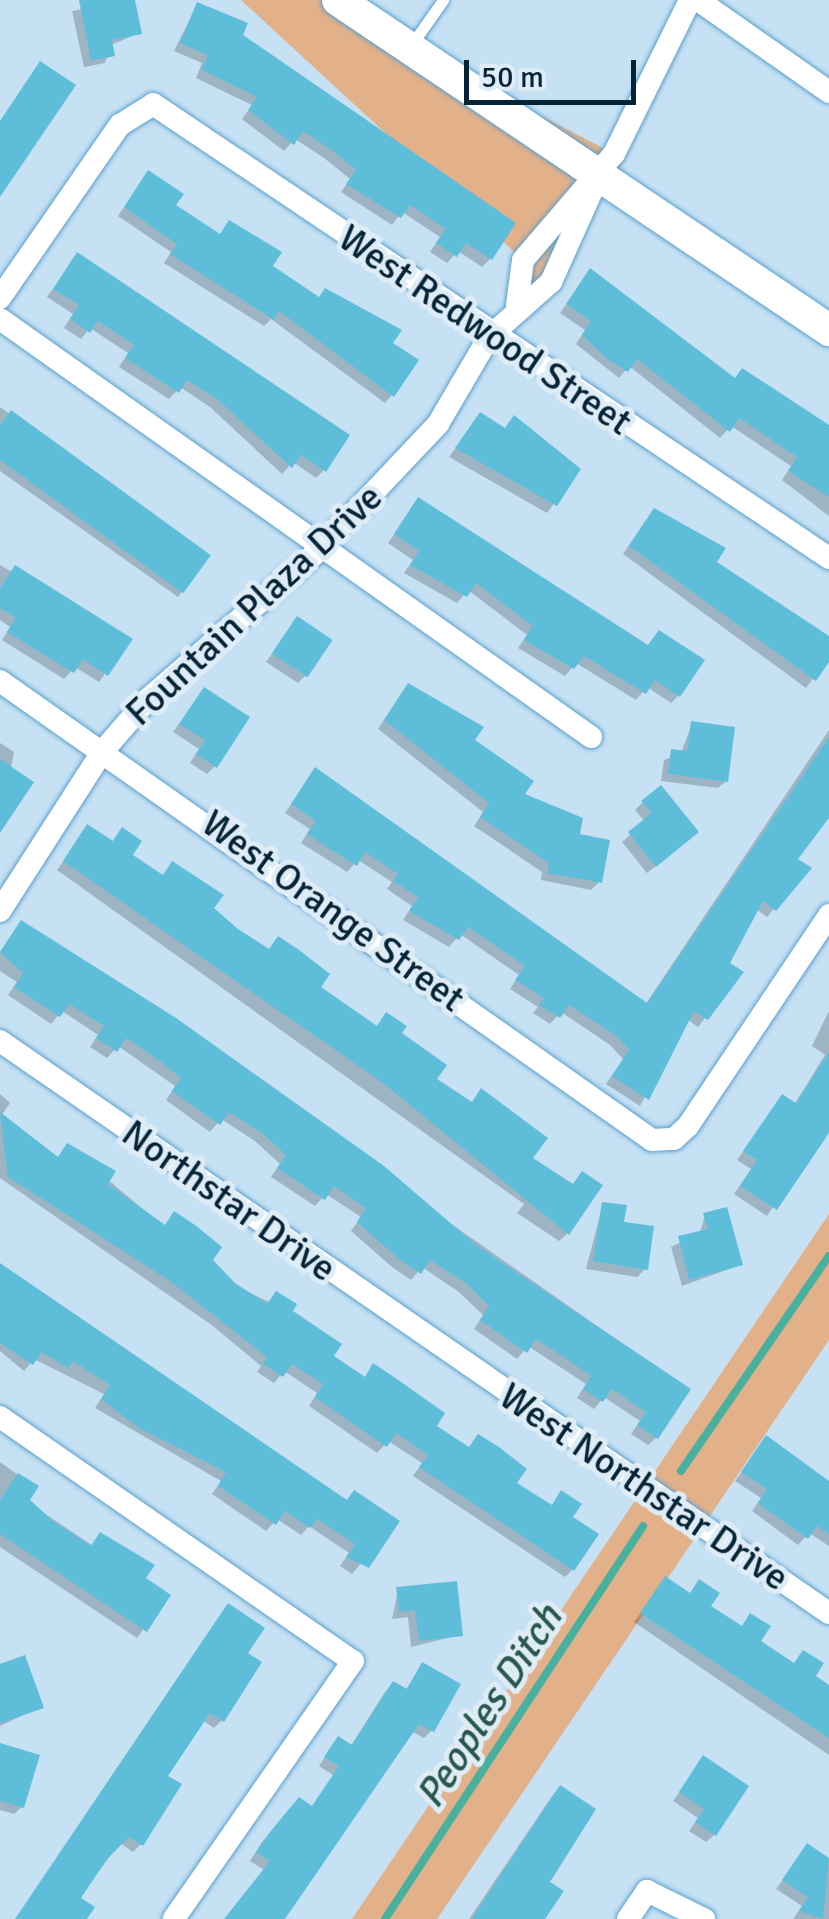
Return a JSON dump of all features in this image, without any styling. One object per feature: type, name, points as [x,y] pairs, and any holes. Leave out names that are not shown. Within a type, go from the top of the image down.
[{"type":"main road","points":[[338,0],[829,330]]},
{"type":"street","name":"Fountain Plaza Drive","points":[[0,911],[103,750],[204,644],[318,551],[438,424],[489,337],[517,305],[552,282],[599,175],[690,0]]},
{"type":"street","points":[[698,0],[829,92]]},
{"type":"street","name":"West Redwood Street","points":[[0,298],[144,104],[173,113],[489,337],[829,558]]},
{"type":"street","name":"Fountain Plaza Drive","points":[[517,305],[524,260],[562,204],[599,175]]},
{"type":"street","points":[[0,320],[318,551],[591,737]]},
{"type":"street","name":"West Orange Street","points":[[0,680],[664,1142],[688,1126],[829,915]]},
{"type":"street","name":"Northstar Drive","points":[[0,1040],[459,1360]]},
{"type":"street","name":"West Northstar Drive","points":[[459,1360],[829,1613]]},
{"type":"street","points":[[0,1416],[353,1661],[174,1919]]},
{"type":"street","points":[[628,1919],[647,1891],[704,1919]]},
{"type":"lane","points":[[410,48],[443,0]]},
{"type":"shaded area","points":[[241,0],[356,0],[474,82],[613,153],[629,129],[626,156],[551,282],[517,305],[523,260]]},
{"type":"shaded area","points":[[829,1214],[829,1340],[437,1919],[352,1919]]},
{"type":"building","points":[[79,0],[135,0],[142,34],[112,40],[115,56],[91,61]]},
{"type":"building","points":[[197,2],[248,23],[243,35],[516,223],[492,260],[466,243],[457,257],[436,243],[446,229],[410,205],[401,218],[346,184],[356,170],[332,150],[303,131],[294,145],[248,110],[257,97],[202,70],[208,55],[180,43]]},
{"type":"building","points":[[40,61],[76,85],[0,197],[0,121]]},
{"type":"building","points":[[148,170],[184,194],[176,205],[220,234],[229,220],[282,252],[273,266],[319,297],[325,288],[402,330],[393,343],[419,360],[394,397],[279,311],[274,320],[170,254],[177,244],[124,207]]},
{"type":"building","points":[[77,252],[350,435],[326,472],[301,455],[292,468],[218,400],[187,380],[179,393],[125,358],[134,345],[98,321],[90,333],[70,319],[79,305],[53,289]]},
{"type":"building","points":[[590,268],[735,378],[742,368],[829,425],[829,497],[788,471],[797,457],[739,418],[730,432],[637,359],[628,372],[607,359],[582,335],[591,321],[566,304]]},
{"type":"building","points":[[11,410],[211,555],[183,593],[0,460],[0,425]]},
{"type":"building","points":[[480,412],[505,428],[514,415],[581,469],[557,506],[455,448]]},
{"type":"building","points":[[418,497],[648,645],[659,630],[705,660],[680,697],[655,680],[646,694],[584,656],[574,669],[524,640],[533,626],[476,583],[467,597],[410,565],[419,551],[394,534]]},
{"type":"building","points":[[654,508],[726,548],[717,562],[829,636],[829,662],[816,681],[629,546]]},
{"type":"building","points":[[15,565],[133,639],[108,676],[83,659],[74,673],[7,632],[16,618],[0,608],[0,588]]},
{"type":"building","points":[[297,616],[333,640],[307,677],[272,653]]},
{"type":"building","points":[[408,683],[484,727],[475,740],[534,781],[525,794],[583,818],[580,834],[610,840],[602,883],[547,873],[549,863],[480,817],[489,803],[384,720]]},
{"type":"building","points":[[204,687],[250,717],[217,768],[196,754],[205,740],[179,724]]},
{"type":"building","points":[[691,721],[735,727],[728,782],[668,774],[671,749],[687,751]]},
{"type":"building","points":[[829,737],[829,818],[798,859],[812,868],[776,911],[763,901],[730,963],[744,972],[708,1020],[694,1011],[649,1100],[612,1076],[629,1050],[618,1037],[569,1005],[560,1018],[539,1005],[544,998],[515,980],[525,966],[468,927],[459,940],[409,911],[418,897],[393,881],[398,874],[365,852],[357,866],[328,848],[307,834],[316,821],[291,804],[315,767],[647,1003]]},
{"type":"building","points":[[0,759],[34,782],[0,833]]},
{"type":"building","points":[[661,785],[699,832],[656,867],[628,832],[652,813],[641,801]]},
{"type":"building","points":[[87,824],[113,841],[122,827],[142,841],[133,855],[163,875],[172,861],[224,895],[214,908],[238,929],[269,949],[278,936],[299,950],[330,974],[321,987],[377,1026],[386,1012],[407,1026],[402,1033],[447,1065],[437,1079],[472,1102],[481,1088],[548,1138],[533,1158],[573,1184],[582,1171],[603,1185],[569,1235],[383,1083],[63,861]]},
{"type":"building","points":[[21,920],[176,1018],[384,1166],[476,1245],[691,1389],[658,1439],[637,1425],[646,1412],[612,1389],[603,1402],[583,1389],[591,1376],[562,1356],[536,1339],[527,1353],[480,1320],[489,1306],[467,1284],[430,1260],[421,1274],[400,1260],[357,1222],[366,1208],[334,1186],[325,1200],[277,1168],[286,1155],[263,1134],[229,1112],[220,1125],[172,1091],[181,1078],[157,1059],[126,1038],[117,1052],[96,1038],[104,1026],[69,1004],[60,1017],[14,987],[23,973],[0,952]]},
{"type":"building","points":[[829,1052],[829,1133],[777,1210],[740,1186],[757,1160],[743,1151],[782,1094],[796,1103]]},
{"type":"building","points":[[0,1112],[58,1157],[67,1143],[116,1171],[108,1184],[165,1225],[174,1211],[195,1225],[222,1247],[213,1260],[235,1283],[267,1304],[276,1291],[297,1304],[293,1311],[342,1344],[334,1356],[365,1377],[373,1363],[394,1377],[445,1413],[437,1426],[469,1447],[478,1434],[499,1447],[527,1469],[517,1483],[552,1505],[561,1490],[582,1504],[573,1517],[599,1534],[574,1571],[419,1467],[428,1455],[396,1433],[387,1447],[315,1397],[323,1384],[292,1364],[283,1377],[263,1364],[267,1357],[170,1281],[8,1177]]},
{"type":"building","points":[[602,1202],[627,1205],[624,1222],[654,1226],[648,1270],[593,1261]]},
{"type":"building","points":[[727,1207],[743,1265],[689,1280],[678,1236],[708,1229],[703,1213]]},
{"type":"building","points":[[0,1263],[347,1500],[354,1490],[400,1521],[369,1568],[346,1557],[355,1544],[317,1519],[310,1528],[285,1511],[276,1525],[218,1486],[226,1472],[139,1428],[101,1399],[110,1385],[73,1361],[68,1368],[42,1352],[33,1365],[0,1343]]},
{"type":"building","points":[[766,1435],[829,1481],[829,1534],[817,1526],[808,1539],[758,1503],[767,1489],[741,1472]]},
{"type":"building","points":[[18,1473],[39,1486],[30,1500],[53,1521],[91,1546],[100,1532],[155,1565],[146,1578],[171,1595],[147,1632],[0,1534],[0,1500]]},
{"type":"building","points":[[665,1576],[690,1593],[699,1579],[720,1593],[711,1606],[742,1626],[750,1613],[771,1626],[761,1641],[794,1663],[803,1650],[824,1663],[816,1676],[829,1685],[829,1738],[640,1613]]},
{"type":"building","points":[[457,1581],[463,1636],[419,1641],[415,1610],[399,1612],[396,1587]]},
{"type":"building","points":[[228,1603],[265,1628],[248,1653],[262,1662],[224,1722],[210,1713],[168,1776],[182,1784],[143,1846],[129,1837],[107,1859],[81,1898],[95,1907],[87,1919],[15,1919]]},
{"type":"building","points":[[25,1655],[44,1708],[0,1723],[0,1664]]},
{"type":"building","points":[[422,1662],[461,1684],[434,1732],[419,1724],[285,1919],[224,1919],[270,1861],[256,1852],[270,1832],[299,1797],[312,1806],[339,1766],[324,1757],[338,1736],[352,1745],[393,1681],[407,1689]]},
{"type":"building","points":[[0,1743],[40,1755],[24,1808],[0,1801]]},
{"type":"building","points":[[703,1755],[749,1786],[716,1836],[695,1822],[704,1809],[679,1792]]},
{"type":"building","points":[[560,1785],[596,1809],[550,1882],[564,1891],[545,1919],[472,1919]]},
{"type":"building","points":[[807,1843],[829,1858],[823,1919],[799,1911],[808,1897],[782,1880]]},
{"type":"waterway","name":"Peoples Ditch","points":[[681,1471],[829,1256]]},
{"type":"waterway","name":"Peoples Ditch","points":[[385,1919],[643,1526]]}]
